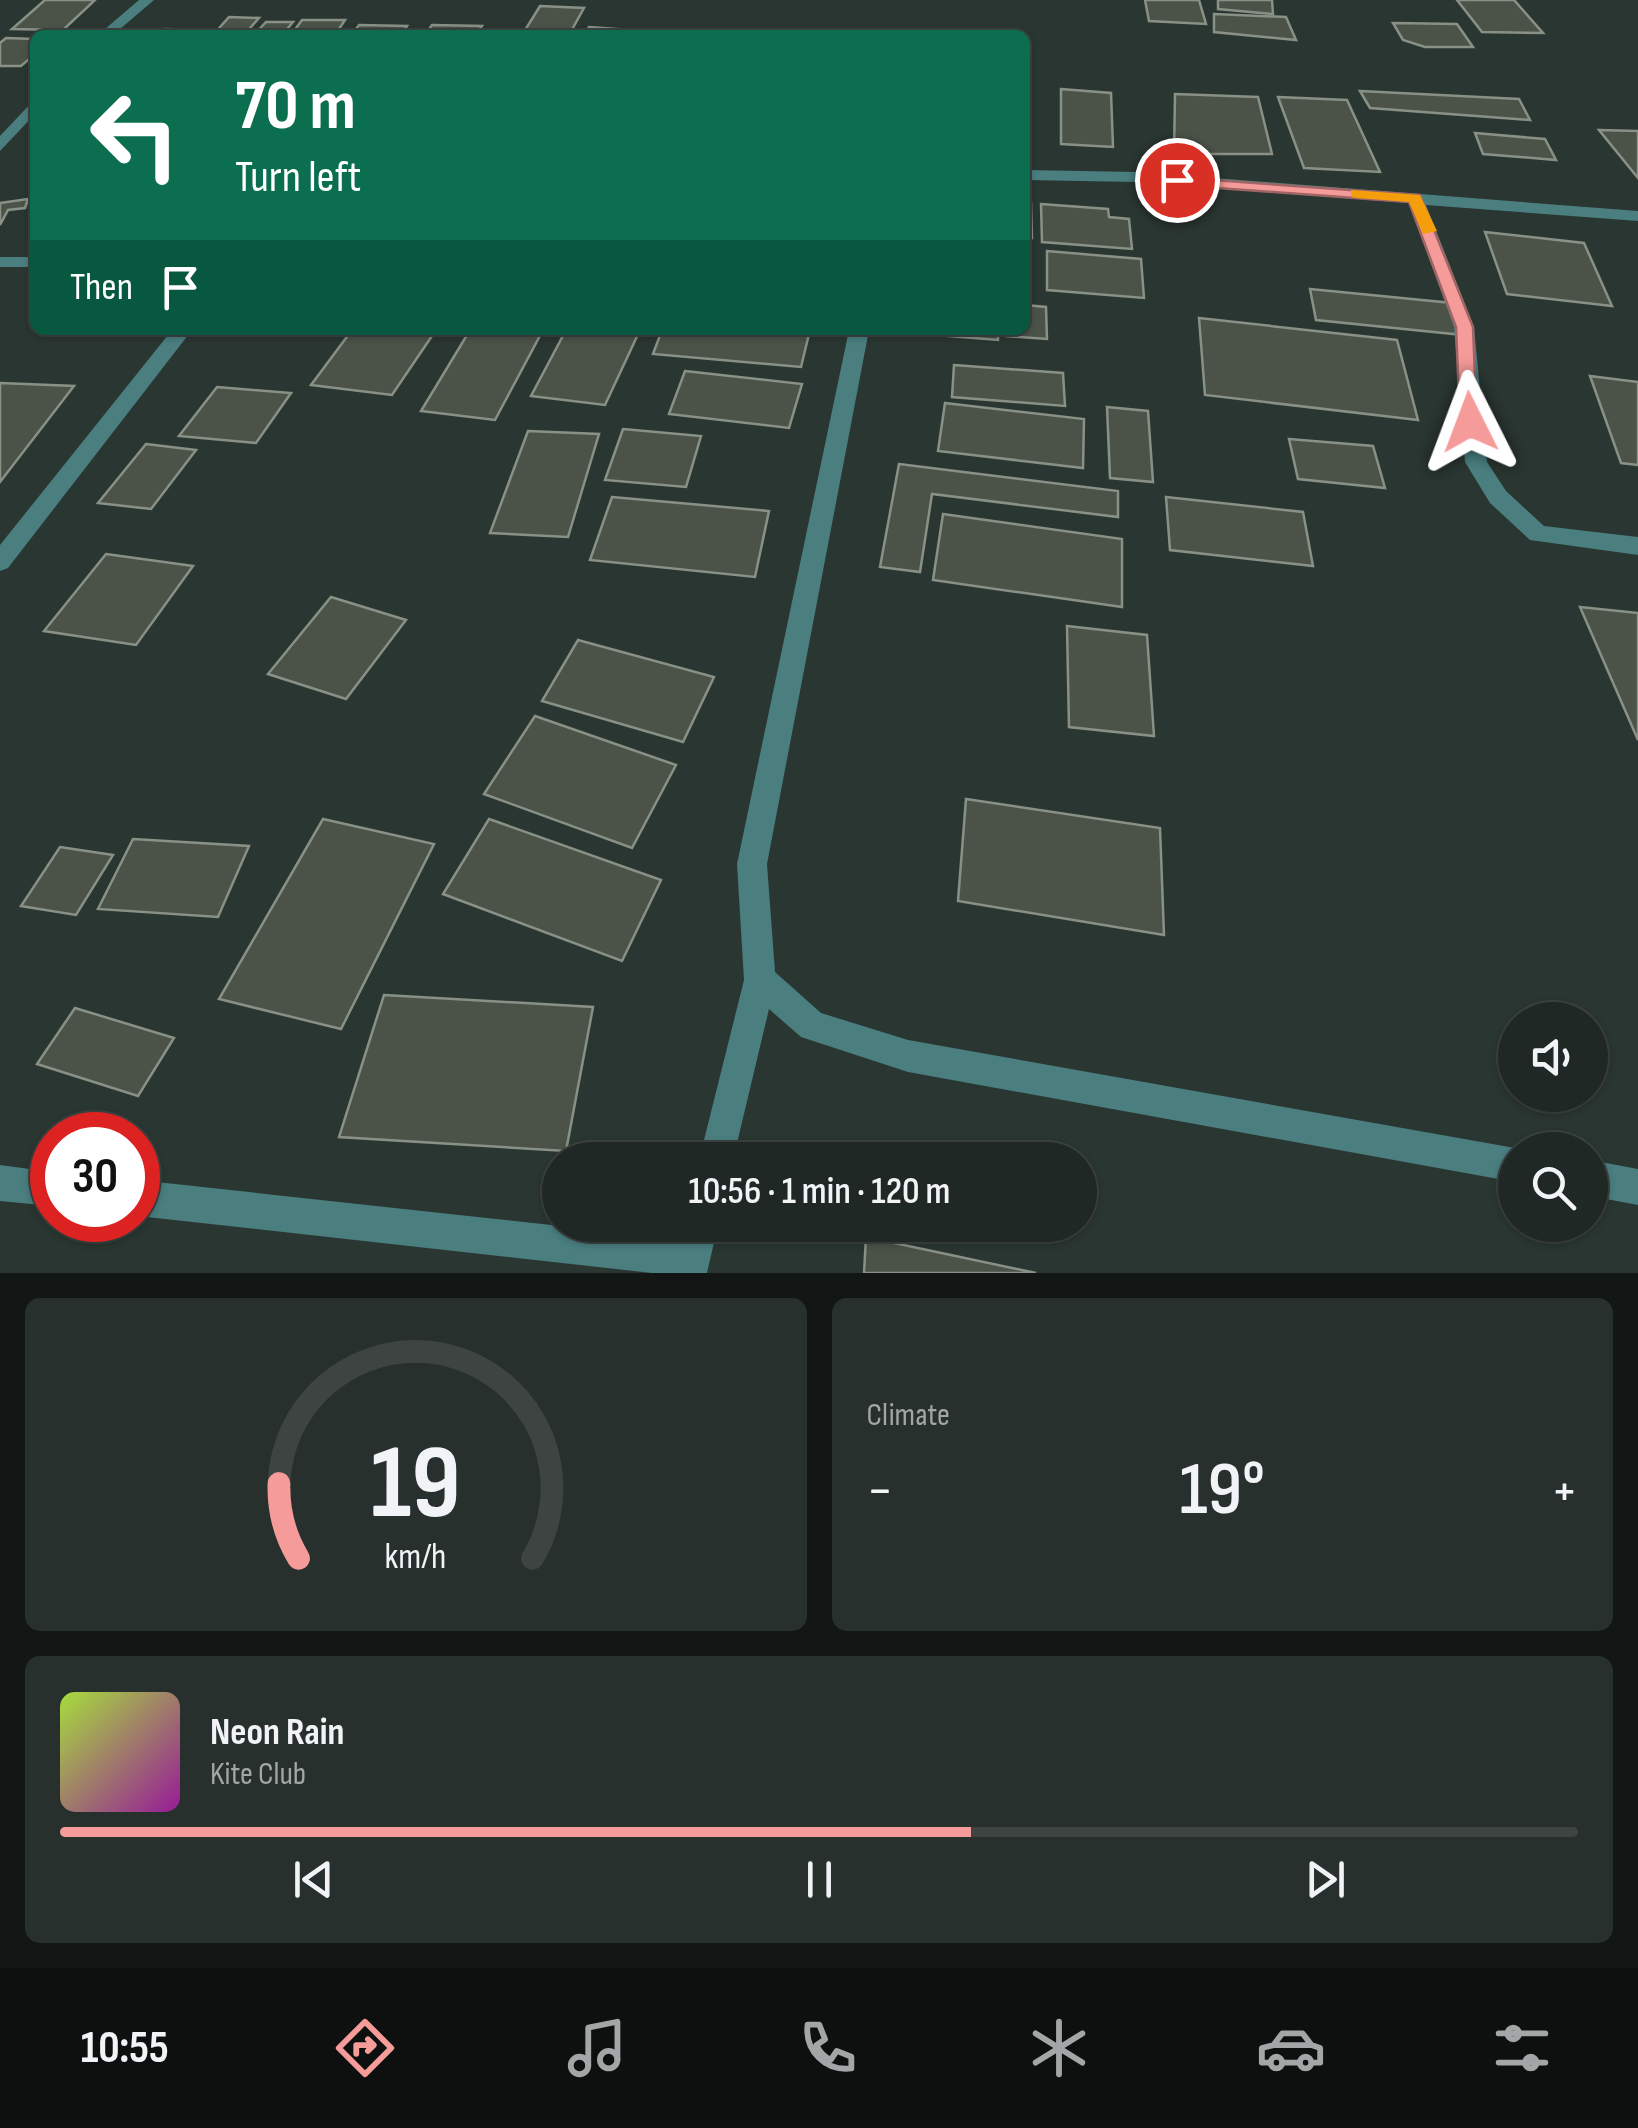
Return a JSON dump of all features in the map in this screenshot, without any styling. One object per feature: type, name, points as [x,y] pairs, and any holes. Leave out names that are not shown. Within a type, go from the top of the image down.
[{"type":"street","points":[[111,30],[148,0]]},
{"type":"street","points":[[0,146],[30,110]]},
{"type":"street","points":[[1030,175],[1137,178],[1638,216]]},
{"type":"street","points":[[1415,198],[1464,327],[1476,462],[1498,497],[1538,534],[1638,546]]},
{"type":"street","points":[[0,262],[30,262]]},
{"type":"street","points":[[0,562],[178,335]]},
{"type":"street","points":[[720,1142],[760,980],[752,864],[858,335]]},
{"type":"street","points":[[760,980],[812,1026],[908,1056],[1498,1162]]},
{"type":"street","points":[[1608,1181],[1638,1187]]},
{"type":"street","points":[[0,1184],[30,1187]]},
{"type":"street","points":[[160,1200],[693,1252]]},
{"type":"building","points":[[45,0],[95,0],[63,30],[12,29]]},
{"type":"building","points":[[1145,0],[1199,0],[1206,24],[1149,21]]},
{"type":"building","points":[[1218,0],[1272,0],[1273,14],[1218,9]]},
{"type":"building","points":[[1457,0],[1514,0],[1543,33],[1482,32]]},
{"type":"building","points":[[540,6],[584,8],[572,30],[525,30]]},
{"type":"building","points":[[1214,14],[1286,17],[1296,40],[1214,32]]},
{"type":"building","points":[[229,17],[259,18],[248,30],[217,30]]},
{"type":"building","points":[[302,20],[345,20],[338,30],[295,30]]},
{"type":"building","points":[[266,22],[293,22],[286,30],[259,30]]},
{"type":"building","points":[[1393,23],[1457,24],[1473,47],[1425,47],[1403,40]]},
{"type":"building","points":[[359,25],[407,26],[404,30],[356,30]]},
{"type":"building","points":[[432,25],[482,26],[479,30],[428,30]]},
{"type":"building","points":[[589,27],[632,30],[587,30]]},
{"type":"building","points":[[6,38],[30,39],[30,58],[21,66],[0,66],[0,43]]},
{"type":"building","points":[[1061,89],[1111,93],[1113,147],[1061,144]]},
{"type":"building","points":[[1360,91],[1519,99],[1530,120],[1370,108]]},
{"type":"building","points":[[1175,94],[1258,97],[1272,154],[1174,154]]},
{"type":"building","points":[[1278,97],[1347,100],[1380,172],[1304,168]]},
{"type":"building","points":[[1599,130],[1638,131],[1638,178]]},
{"type":"building","points":[[1475,133],[1545,139],[1556,160],[1483,154]]},
{"type":"building","points":[[28,199],[25,208],[8,210],[0,225],[0,203]]},
{"type":"building","points":[[1041,204],[1108,209],[1109,217],[1129,219],[1132,249],[1042,242]]},
{"type":"building","points":[[1485,232],[1584,243],[1612,306],[1507,294]]},
{"type":"building","points":[[1047,251],[1141,259],[1144,298],[1047,290]]},
{"type":"building","points":[[1310,289],[1452,303],[1463,335],[1316,320]]},
{"type":"building","points":[[1030,305],[1046,307],[1047,339],[1006,336],[1030,335]]},
{"type":"building","points":[[1199,318],[1397,340],[1418,420],[1205,395]]},
{"type":"building","points":[[348,335],[433,335],[392,395],[311,385]]},
{"type":"building","points":[[467,335],[540,335],[495,420],[421,411]]},
{"type":"building","points":[[563,335],[638,335],[605,405],[531,396]]},
{"type":"building","points":[[660,335],[809,335],[801,367],[653,354]]},
{"type":"building","points":[[936,335],[998,335],[998,340]]},
{"type":"building","points":[[954,365],[1063,373],[1065,406],[952,397]]},
{"type":"building","points":[[685,371],[802,384],[789,428],[669,414]]},
{"type":"building","points":[[1590,376],[1638,382],[1638,465],[1621,463]]},
{"type":"building","points":[[0,383],[74,386],[0,482]]},
{"type":"building","points":[[217,387],[291,393],[256,443],[179,436]]},
{"type":"building","points":[[945,403],[1084,419],[1083,468],[938,451]]},
{"type":"building","points":[[1107,407],[1148,411],[1153,482],[1110,478]]},
{"type":"building","points":[[623,429],[701,436],[686,487],[605,480]]},
{"type":"building","points":[[528,431],[599,434],[568,537],[490,533]]},
{"type":"building","points":[[1289,439],[1373,446],[1385,488],[1298,479]]},
{"type":"building","points":[[146,444],[196,450],[151,509],[98,503]]},
{"type":"building","points":[[899,464],[1118,491],[1118,517],[932,494],[920,572],[880,567]]},
{"type":"building","points":[[612,497],[769,511],[755,577],[590,560]]},
{"type":"building","points":[[1166,497],[1303,512],[1313,566],[1170,550]]},
{"type":"building","points":[[943,514],[1122,539],[1122,607],[933,580]]},
{"type":"building","points":[[106,554],[193,566],[136,645],[44,631]]},
{"type":"building","points":[[331,597],[406,620],[346,699],[268,674]]},
{"type":"building","points":[[1580,607],[1638,613],[1638,740]]},
{"type":"building","points":[[1067,626],[1147,635],[1154,736],[1069,727]]},
{"type":"building","points":[[578,640],[714,677],[683,742],[542,701]]},
{"type":"building","points":[[535,716],[676,765],[632,848],[484,794]]},
{"type":"building","points":[[966,799],[1160,828],[1164,935],[958,901]]},
{"type":"building","points":[[323,819],[434,844],[341,1029],[219,999]]},
{"type":"building","points":[[489,819],[661,880],[622,961],[443,894]]},
{"type":"building","points":[[133,839],[249,846],[218,917],[98,909]]},
{"type":"building","points":[[60,847],[113,855],[76,915],[21,906]]},
{"type":"building","points":[[384,995],[593,1007],[568,1142],[542,1142],[542,1150],[339,1137]]},
{"type":"building","points":[[75,1008],[174,1038],[138,1096],[37,1064]]},
{"type":"building","points":[[866,1242],[890,1242],[1036,1273],[864,1273]]},
{"type":"slow traffic","points":[[1357,193],[1415,198],[1429,231]]},
{"type":"route","points":[[1177,180],[1415,198],[1447,272],[1464,327],[1470,422]]}]
